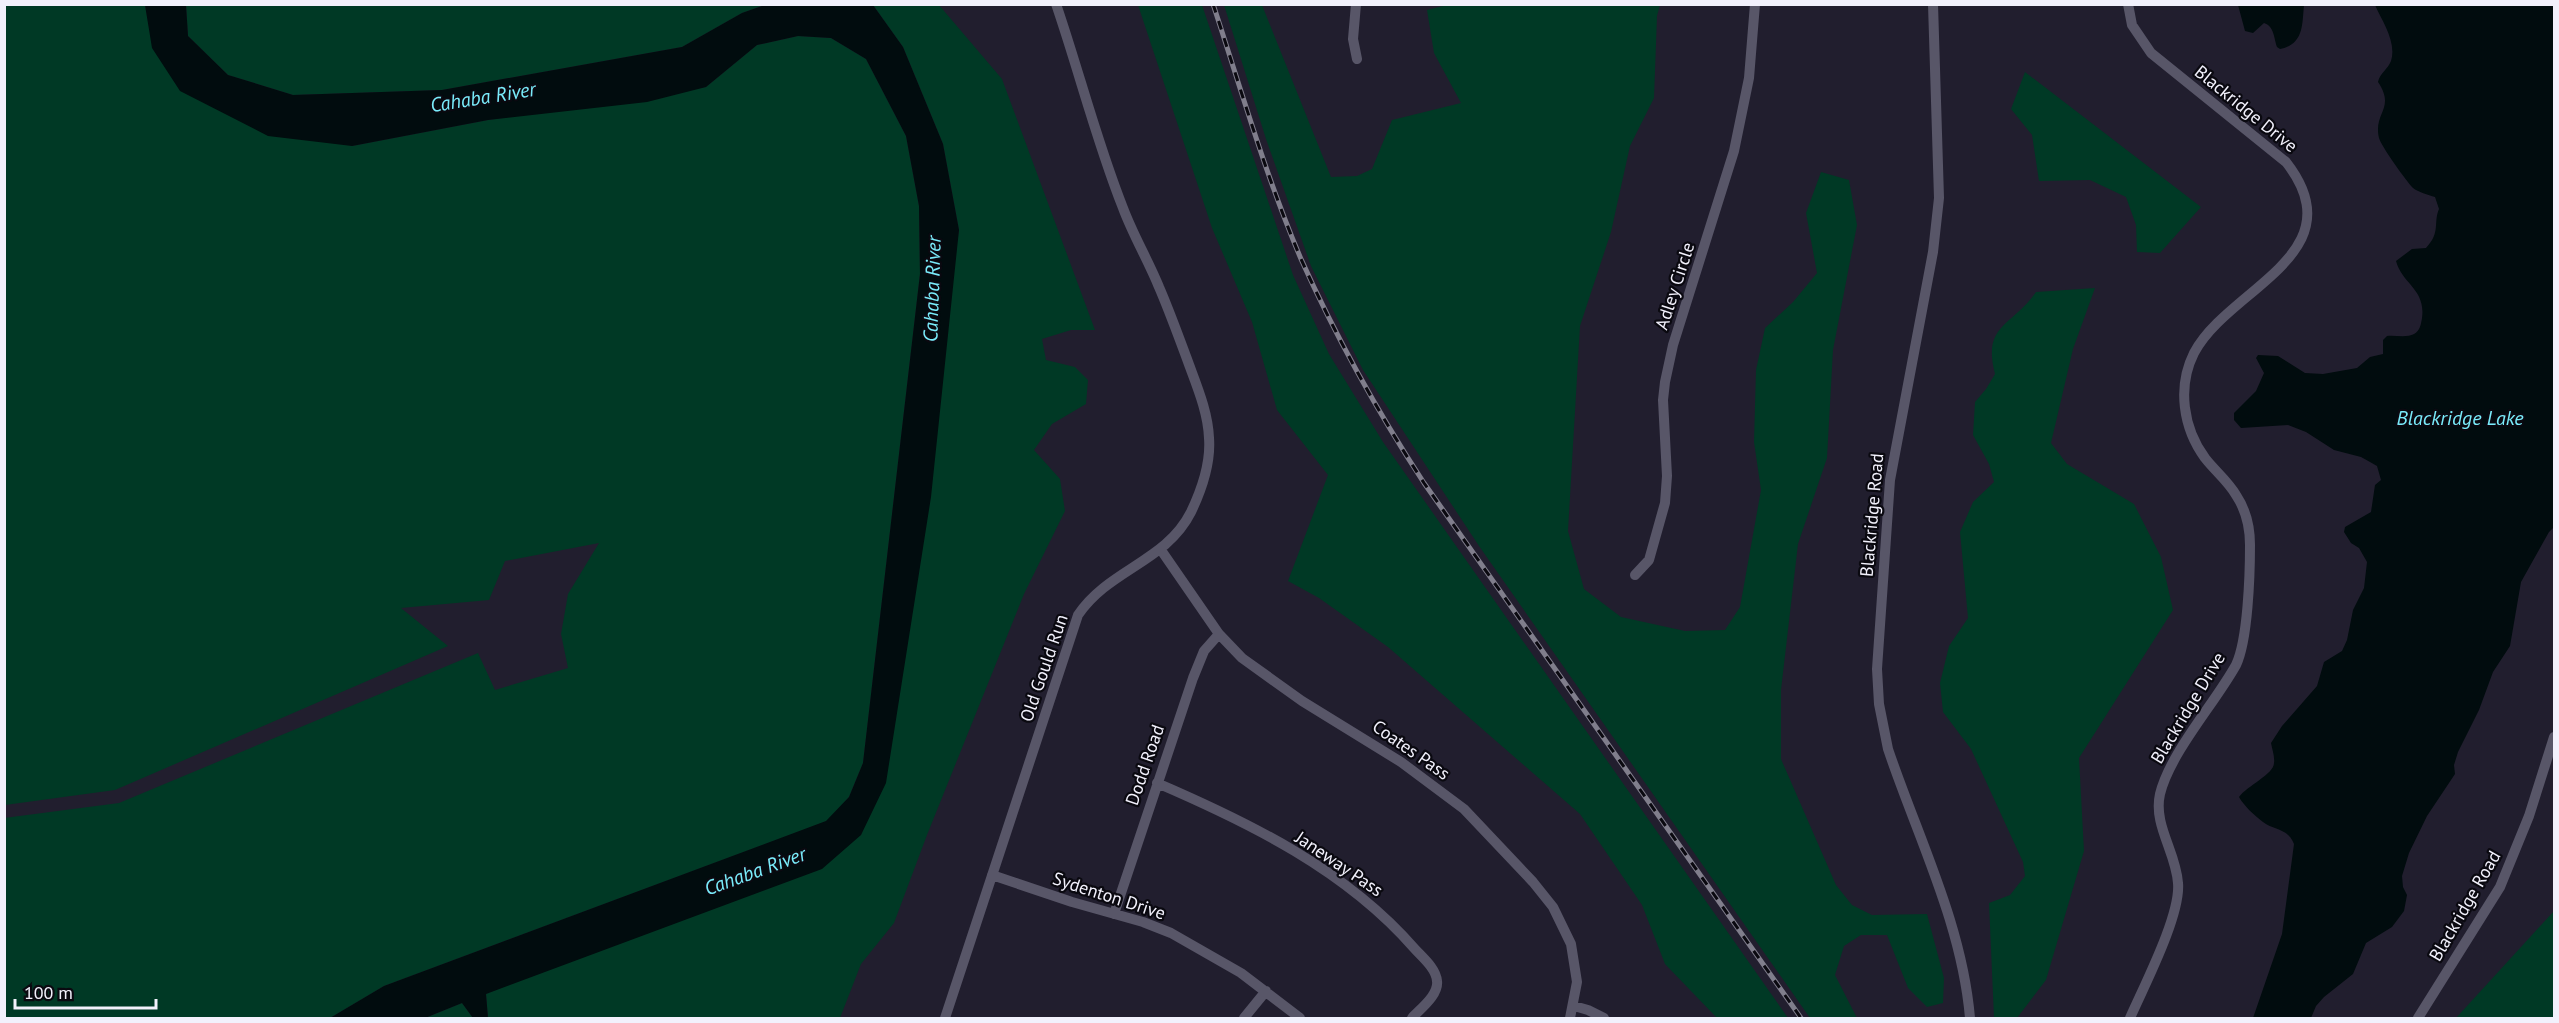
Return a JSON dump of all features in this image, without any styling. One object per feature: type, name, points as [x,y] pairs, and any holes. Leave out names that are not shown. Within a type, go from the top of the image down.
[{"type":"street","name":"Old Gould Run","points":[[945,1018],[1078,615],[1105,586],[1124,571],[1161,550],[1177,533],[1190,514],[1206,472],[1209,437],[1206,418],[1191,369],[1160,288],[1123,208],[1056,4]]},
{"type":"street","points":[[1356,4],[1353,39],[1357,59]]},
{"type":"street","name":"Adley Circle","points":[[1635,575],[1649,560],[1665,503],[1668,476],[1664,400],[1668,366],[1736,142],[1749,78],[1755,4]]},
{"type":"street","name":"Blackridge Road","points":[[1934,4],[1939,198],[1933,252],[1890,480],[1877,687],[1882,727],[1888,749],[1956,937],[1966,980],[1970,1018]]},
{"type":"street","name":"Blackridge Drive","points":[[2128,4],[2133,25],[2151,54],[2286,162],[2301,185],[2307,211],[2302,236],[2288,261],[2212,326],[2201,340],[2188,365],[2184,399],[2190,432],[2206,459],[2235,493],[2247,519],[2250,549],[2244,634],[2235,665],[2173,764],[2160,794],[2160,818],[2176,867],[2178,898],[2173,916],[2130,1018]]},
{"type":"street","name":"Coates Pass","points":[[1161,550],[1219,634],[1242,658],[1274,682],[1401,762],[1464,809],[1533,882],[1553,907],[1571,944],[1577,982],[1570,1018]]},
{"type":"street","name":"Dodd Road","points":[[1114,914],[1156,783],[1204,651],[1219,634]]},
{"type":"street","name":"Blackridge Road","points":[[2418,1018],[2500,887],[2529,816],[2554,737]]},
{"type":"street","name":"Janeway Pass","points":[[1156,783],[1243,822],[1328,872],[1379,911],[1430,965],[1436,977],[1438,984],[1435,991],[1412,1018]]},
{"type":"street","name":"Sydenton Drive","points":[[992,875],[1171,933],[1208,953],[1266,991],[1300,1018]]},
{"type":"street","points":[[1244,1018],[1266,991]]},
{"type":"street","points":[[1574,1006],[1604,1018]]},
{"type":"green space","points":[[5,5],[145,5],[153,48],[352,146],[488,120],[706,87],[757,45],[798,36],[831,38],[866,59],[906,136],[919,206],[920,274],[863,763],[849,797],[827,821],[384,986],[330,1018],[5,1018],[4,818],[119,803],[478,653],[495,690],[568,668],[561,634],[568,594],[599,543],[505,561],[489,600],[401,608],[448,646],[115,790],[5,805]]},
{"type":"green space","points":[[186,5],[765,5],[742,13],[682,47],[442,90],[293,95],[228,75],[188,36]]},
{"type":"green space","points":[[873,5],[939,5],[1002,79],[1095,330],[1071,330],[1042,339],[1046,360],[1075,367],[1088,380],[1086,404],[1052,424],[1034,450],[1060,479],[1065,511],[1024,594],[894,923],[861,964],[840,1018],[488,1018],[486,994],[861,835],[959,230],[943,144],[903,47]]},
{"type":"green space","points":[[1138,5],[1202,5],[1293,275],[1329,354],[1383,442],[1788,1018],[1717,1018],[1665,964],[1642,905],[1580,814],[1388,647],[1319,598],[1288,581],[1328,475],[1277,410],[1252,322],[1212,228]]},
{"type":"green space","points":[[1224,5],[1262,5],[1331,177],[1357,176],[1372,169],[1392,120],[1461,103],[1434,53],[1427,10],[1447,5],[1660,5],[1657,16],[1654,98],[1630,146],[1611,232],[1580,326],[1568,531],[1584,589],[1621,617],[1685,631],[1725,630],[1740,607],[1761,490],[1754,442],[1756,370],[1765,328],[1793,302],[1817,273],[1806,213],[1821,172],[1849,180],[1857,225],[1833,350],[1827,458],[1798,544],[1781,690],[1781,759],[1836,885],[1852,905],[1872,915],[1927,914],[1944,978],[1943,1003],[1927,1007],[1908,988],[1887,935],[1861,935],[1844,946],[1835,975],[1857,1018],[1810,1018],[1479,546],[1363,370],[1311,266],[1266,139]]},
{"type":"green space","points":[[2025,72],[2201,207],[2160,253],[2137,252],[2136,225],[2126,197],[2090,180],[2039,181],[2032,135],[2011,109]]},
{"type":"green space","points":[[2095,288],[2073,349],[2051,443],[2067,464],[2134,504],[2161,557],[2173,610],[2079,758],[2084,851],[2046,980],[2017,1018],[1994,1018],[1989,903],[2010,895],[2025,876],[2023,862],[1971,749],[1943,712],[1940,683],[1949,646],[1968,618],[1960,532],[1973,502],[1994,482],[1989,464],[1973,435],[1975,402],[1995,374],[1992,358],[1996,335],[2036,292]]},
{"type":"green space","points":[[2554,911],[2554,1018],[2456,1018]]},
{"type":"green space","points":[[462,1003],[473,1018],[425,1018]]},
{"type":"water","name":"Cahaba River","points":[[145,5],[186,5],[188,36],[228,75],[293,95],[442,90],[682,47],[742,13],[765,5],[873,5],[903,47],[943,144],[959,230],[931,497],[886,783],[861,835],[822,869],[486,994],[488,1018],[473,1018],[462,1003],[425,1018],[330,1018],[384,986],[826,821],[849,797],[863,763],[920,274],[919,206],[906,136],[866,59],[831,38],[798,36],[757,45],[706,87],[647,102],[488,120],[352,146],[268,136],[180,91],[152,48]]},
{"type":"water","points":[[2238,5],[2304,5],[2298,38],[2294,43],[2280,49],[2277,47],[2270,27],[2264,23],[2253,33],[2245,31]]},
{"type":"water","name":"Blackridge Lake","points":[[2375,5],[2554,5],[2554,527],[2521,582],[2510,646],[2493,672],[2479,710],[2458,752],[2454,765],[2455,774],[2427,816],[2409,853],[2402,876],[2403,887],[2407,895],[2404,911],[2392,927],[2366,943],[2353,974],[2324,997],[2316,1006],[2311,1018],[2253,1018],[2282,934],[2294,844],[2285,832],[2268,825],[2257,817],[2239,797],[2273,767],[2271,743],[2282,726],[2317,686],[2324,662],[2342,651],[2347,640],[2353,610],[2364,588],[2367,562],[2359,548],[2351,543],[2344,532],[2345,527],[2371,512],[2375,485],[2381,480],[2377,466],[2361,457],[2334,450],[2306,432],[2288,425],[2241,428],[2234,420],[2234,413],[2256,391],[2264,373],[2256,358],[2258,355],[2278,356],[2305,373],[2323,374],[2357,368],[2370,357],[2383,354],[2383,340],[2387,336],[2411,335],[2416,333],[2420,327],[2422,308],[2420,300],[2403,276],[2396,261],[2412,249],[2426,248],[2431,242],[2439,209],[2435,197],[2413,188],[2389,156],[2379,138],[2379,122],[2385,98],[2378,82],[2390,64],[2392,46]]},
{"type":"railway","points":[[1213,4],[1265,165],[1288,228],[1328,317],[1390,429],[1424,483],[1801,1018]]}]
